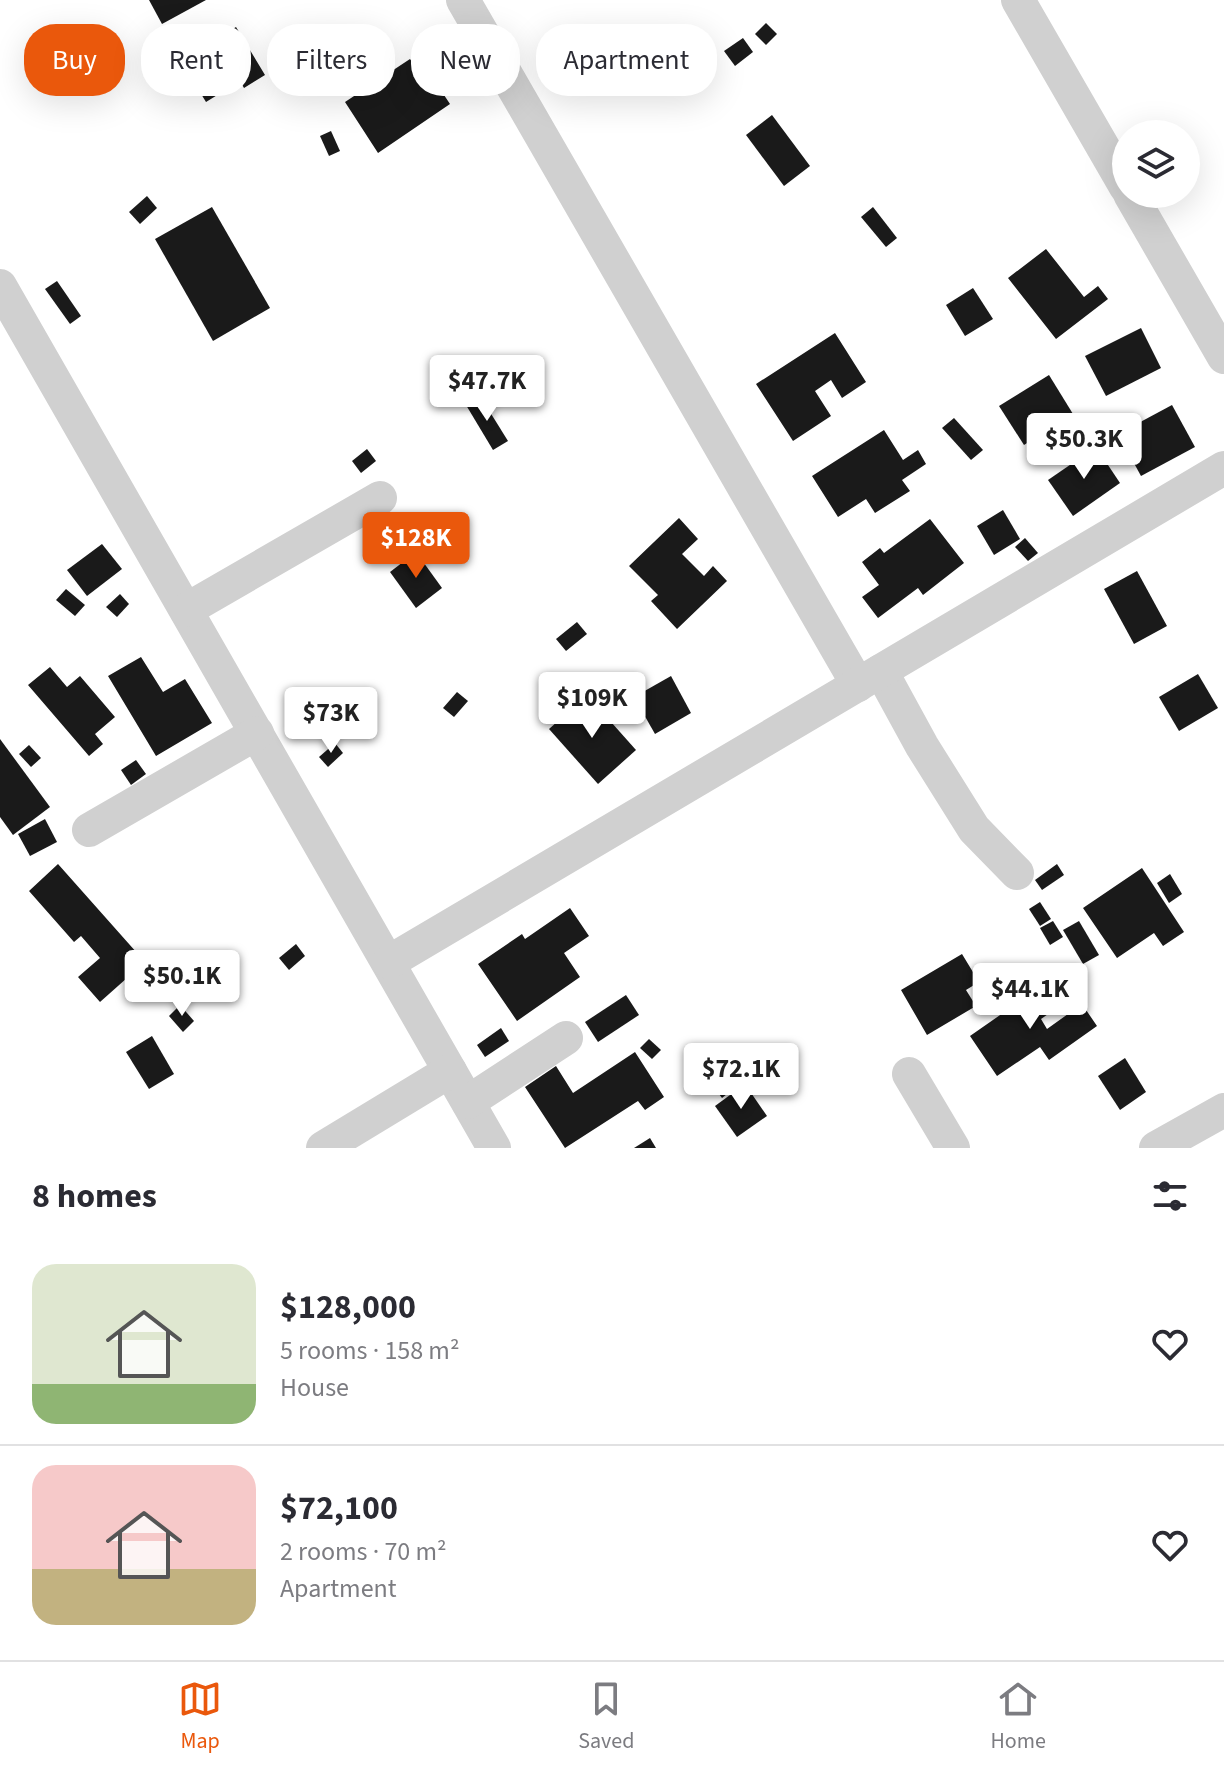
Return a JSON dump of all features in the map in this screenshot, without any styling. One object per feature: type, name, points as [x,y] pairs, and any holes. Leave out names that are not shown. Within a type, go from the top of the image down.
[{"type":"street","points":[[463,0],[869,678],[922,746],[974,829],[1017,873]]},
{"type":"street","points":[[1018,0],[1112,163]]},
{"type":"street","points":[[1138,208],[1224,357]]},
{"type":"street","points":[[0,286],[494,1148]]},
{"type":"street","points":[[389,962],[1224,468]]},
{"type":"street","points":[[186,610],[380,498]]},
{"type":"street","points":[[89,830],[257,733]]},
{"type":"street","points":[[468,1102],[566,1038]]},
{"type":"street","points":[[323,1148],[450,1071]]},
{"type":"street","points":[[909,1074],[953,1148]]},
{"type":"street","points":[[1156,1148],[1224,1110]]},
{"type":"building","points":[[149,0],[206,0],[162,24]]},
{"type":"building","points":[[766,23],[777,34],[766,45],[755,34]]},
{"type":"building","points":[[743,38],[753,52],[735,66],[724,51]]},
{"type":"building","points":[[251,52],[265,75],[251,84]]},
{"type":"building","points":[[410,59],[411,96],[445,96],[450,104],[378,153],[345,102],[354,96],[395,96],[395,69]]},
{"type":"building","points":[[202,96],[216,96],[206,102]]},
{"type":"building","points":[[772,115],[810,166],[784,186],[746,135]]},
{"type":"building","points":[[331,131],[340,151],[329,156],[320,136]]},
{"type":"building","points":[[147,196],[157,208],[140,224],[129,212]]},
{"type":"building","points":[[212,207],[270,308],[213,341],[155,239]]},
{"type":"building","points":[[873,207],[897,238],[886,247],[861,217]]},
{"type":"building","points":[[1046,249],[1084,297],[1098,286],[1108,299],[1056,339],[1008,278]]},
{"type":"building","points":[[57,281],[81,316],[70,324],[45,289]]},
{"type":"building","points":[[973,288],[993,319],[965,336],[946,305]]},
{"type":"building","points":[[1141,328],[1161,368],[1106,396],[1085,356]]},
{"type":"building","points":[[835,333],[866,382],[842,398],[831,380],[815,391],[831,416],[793,441],[756,384]]},
{"type":"building","points":[[1049,375],[1073,414],[1024,445],[999,406]]},
{"type":"building","points":[[480,396],[508,441],[493,450],[466,405]]},
{"type":"building","points":[[1172,405],[1195,447],[1141,476],[1118,434]]},
{"type":"building","points":[[954,418],[983,450],[971,460],[942,428]]},
{"type":"building","points":[[884,430],[903,460],[918,450],[926,464],[902,480],[910,491],[875,513],[866,499],[838,517],[812,476]]},
{"type":"building","points":[[1096,447],[1120,483],[1073,516],[1048,480]]},
{"type":"building","points":[[367,449],[376,461],[361,473],[352,461]]},
{"type":"building","points":[[1003,510],[1020,539],[994,555],[977,526]]},
{"type":"building","points":[[679,518],[698,539],[682,554],[704,576],[713,566],[727,581],[677,629],[651,601],[658,595],[629,566]]},
{"type":"building","points":[[930,519],[964,563],[923,595],[918,588],[878,618],[862,597],[879,585],[862,562],[880,548],[884,553]]},
{"type":"building","points":[[1025,538],[1038,553],[1028,561],[1015,547]]},
{"type":"building","points":[[102,544],[122,569],[87,596],[67,570]]},
{"type":"building","points":[[416,552],[442,588],[416,608],[390,572]]},
{"type":"building","points":[[1137,571],[1167,626],[1134,644],[1104,589]]},
{"type":"building","points":[[66,589],[85,605],[75,616],[56,600]]},
{"type":"building","points":[[120,594],[129,604],[117,617],[106,607]]},
{"type":"building","points":[[577,622],[587,634],[566,651],[556,639]]},
{"type":"building","points":[[141,657],[163,692],[185,679],[212,723],[156,756],[108,676]]},
{"type":"building","points":[[50,667],[67,687],[80,676],[115,717],[95,734],[103,744],[89,756],[28,685]]},
{"type":"building","points":[[1198,674],[1218,708],[1179,731],[1159,697]]},
{"type":"building","points":[[671,676],[691,713],[655,734],[634,697]]},
{"type":"building","points":[[457,692],[468,701],[454,717],[443,708]]},
{"type":"building","points":[[587,695],[636,750],[598,784],[549,729]]},
{"type":"building","points":[[0,739],[50,807],[13,835],[0,817]]},
{"type":"building","points":[[335,743],[343,753],[328,767],[319,757]]},
{"type":"building","points":[[29,745],[41,758],[31,767],[19,754]]},
{"type":"building","points":[[136,760],[146,774],[131,785],[121,770]]},
{"type":"building","points":[[45,819],[57,842],[30,856],[18,834]]},
{"type":"building","points":[[58,864],[145,962],[100,1002],[78,977],[100,958],[81,936],[74,942],[29,891]]},
{"type":"building","points":[[1057,864],[1064,875],[1042,890],[1035,880]]},
{"type":"building","points":[[1142,868],[1184,932],[1163,946],[1154,933],[1117,958],[1083,908]]},
{"type":"building","points":[[1170,874],[1182,894],[1169,903],[1157,883]]},
{"type":"building","points":[[1040,902],[1051,919],[1040,926],[1029,909]]},
{"type":"building","points":[[570,908],[589,936],[564,953],[580,977],[517,1021],[478,964],[522,934],[525,939]]},
{"type":"building","points":[[1053,921],[1063,937],[1050,945],[1040,928]]},
{"type":"building","points":[[1079,921],[1099,955],[1083,964],[1063,930]]},
{"type":"building","points":[[296,944],[305,956],[289,970],[279,958]]},
{"type":"building","points":[[962,954],[979,982],[966,990],[976,1006],[927,1035],[901,990]]},
{"type":"building","points":[[1046,983],[1061,1005],[1041,1019],[1047,1029],[1082,1004],[1097,1026],[1049,1060],[1040,1047],[997,1076],[970,1036]]},
{"type":"building","points":[[626,995],[639,1015],[598,1042],[585,1022]]},
{"type":"building","points":[[180,1005],[194,1021],[183,1032],[169,1016]]},
{"type":"building","points":[[501,1028],[509,1041],[485,1057],[477,1045]]},
{"type":"building","points":[[152,1036],[174,1074],[149,1089],[126,1052]]},
{"type":"building","points":[[649,1039],[661,1050],[652,1059],[640,1048]]},
{"type":"building","points":[[635,1052],[664,1097],[645,1110],[638,1101],[565,1148],[525,1087],[556,1066],[573,1093]]},
{"type":"building","points":[[1125,1058],[1146,1092],[1120,1110],[1098,1076]]},
{"type":"building","points":[[729,1074],[737,1086],[722,1098],[713,1086]]},
{"type":"building","points":[[745,1084],[767,1116],[737,1137],[715,1106]]},
{"type":"building","points":[[650,1138],[656,1148],[634,1148]]}]
